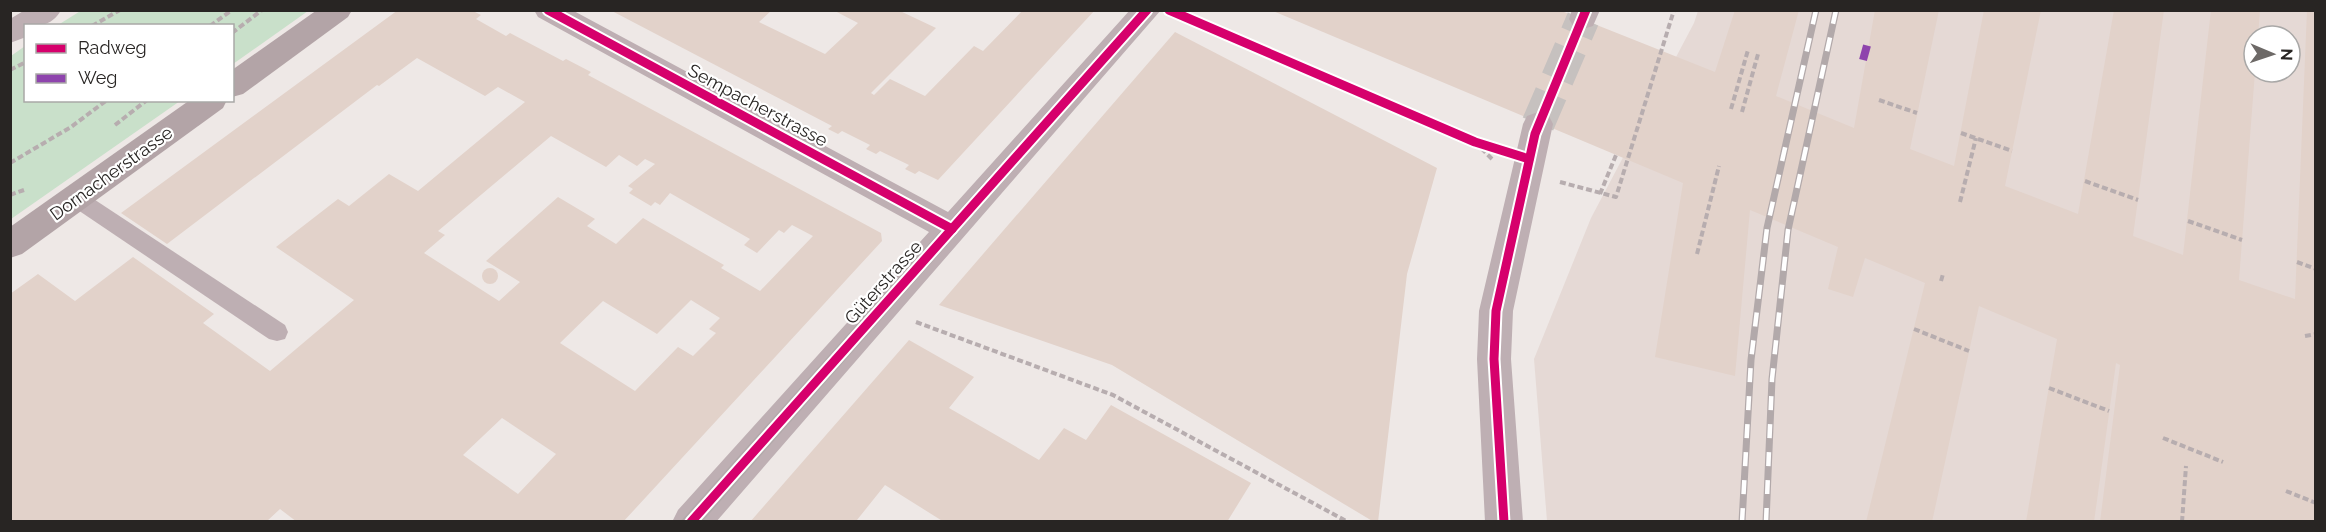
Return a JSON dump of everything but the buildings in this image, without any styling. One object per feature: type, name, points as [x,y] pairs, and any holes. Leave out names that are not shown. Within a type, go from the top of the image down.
[{"type":"main road","points":[[234,85],[338,10]]},
{"type":"main road","name":"Dornacherstrasse","points":[[10,245],[209,102]]},
{"type":"street","points":[[24,24],[47,10]]},
{"type":"street","name":"Sempacherstrasse","points":[[548,10],[952,229]]},
{"type":"street","name":"Güterstrasse","points":[[691,522],[1147,10]]},
{"type":"street","points":[[10,33],[24,24]]},
{"type":"street","points":[[1504,522],[1494,359],[1496,311],[1538,124]]},
{"type":"lane","points":[[76,198],[277,332]]},
{"type":"path","points":[[96,24],[120,10]]},
{"type":"path","points":[[234,31],[262,10]]},
{"type":"path","points":[[1616,156],[1600,194],[1616,197],[1674,10]]},
{"type":"path","points":[[213,24],[230,11]]},
{"type":"path","points":[[1731,109],[1748,50]]},
{"type":"path","points":[[1742,112],[1758,54]]},
{"type":"path","points":[[10,70],[24,63]]},
{"type":"path","points":[[1879,100],[1917,113]]},
{"type":"path","points":[[10,163],[71,127],[104,102]]},
{"type":"path","points":[[1961,133],[2012,151]]},
{"type":"path","points":[[1464,138],[1529,159]]},
{"type":"path","points":[[1960,202],[1976,138]]},
{"type":"path","points":[[1697,254],[1719,166]]},
{"type":"path","points":[[2085,181],[2138,200]]},
{"type":"path","points":[[2188,220],[2242,240]]},
{"type":"path","points":[[2297,262],[2316,269]]},
{"type":"path","points":[[1941,281],[1943,274]]},
{"type":"path","points":[[915,321],[1113,395],[1347,522]]},
{"type":"path","points":[[1914,329],[1969,351]]},
{"type":"path","points":[[2305,336],[2316,334]]},
{"type":"path","points":[[2049,388],[2109,411]]},
{"type":"path","points":[[2163,438],[2223,462]]},
{"type":"path","points":[[2181,522],[2186,466]]},
{"type":"path","points":[[2286,491],[2316,503]]},
{"type":"shaded area","points":[[1698,11],[2315,11],[2315,521],[1547,521],[1534,359],[1591,218],[1694,23]]},
{"type":"green space","points":[[82,10],[308,10],[234,63],[234,24],[60,24]]},
{"type":"green space","points":[[24,47],[24,102],[179,102],[11,219],[11,56]]},
{"type":"tunnel","points":[[1538,124],[1583,19]]},
{"type":"tram line","points":[[681,522],[1139,10]]},
{"type":"tram line","points":[[701,522],[1154,10]]},
{"type":"railway","points":[[1742,522],[1751,360],[1767,228],[1816,10]]},
{"type":"railway","points":[[1766,522],[1772,379],[1788,230],[1836,10]]},
{"type":"marked path","points":[[1863,60],[1868,42]]},
{"type":"cycle path","points":[[548,10],[952,229]]},
{"type":"cycle path","points":[[691,522],[1147,10]]},
{"type":"cycle path","points":[[1169,10],[1475,142],[1529,159]]},
{"type":"cycle path","points":[[1504,522],[1494,359],[1496,311],[1535,134],[1586,10]]}]
